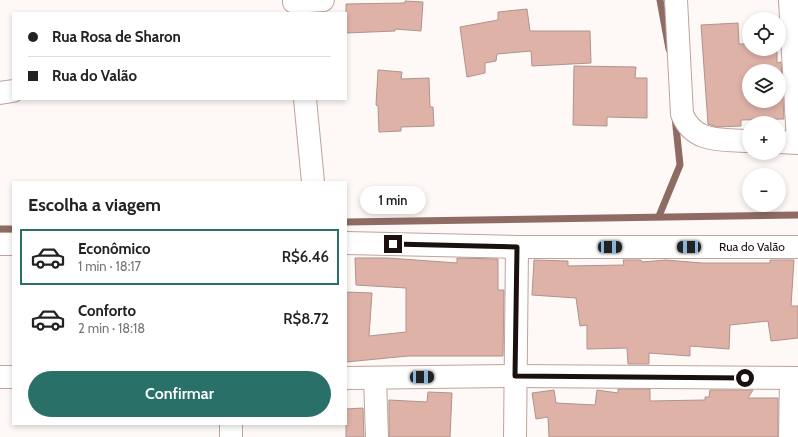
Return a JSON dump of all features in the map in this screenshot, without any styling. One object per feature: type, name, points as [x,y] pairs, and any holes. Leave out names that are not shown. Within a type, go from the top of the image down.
[{"type":"street","points":[[295,5],[323,0]]},
{"type":"street","points":[[676,0],[682,114],[686,123],[696,134],[712,139],[742,140]]},
{"type":"street","points":[[786,142],[798,143],[790,0]]},
{"type":"street","points":[[0,93],[12,91]]},
{"type":"street","points":[[305,100],[313,181]]},
{"type":"street","name":"Rua do Valão","points":[[347,243],[517,247],[798,247]]},
{"type":"street","points":[[0,244],[12,244]]},
{"type":"street","points":[[515,437],[517,247]]},
{"type":"street","points":[[347,378],[515,376],[794,378],[790,437]]},
{"type":"street","points":[[0,377],[12,377]]},
{"type":"street","points":[[375,378],[377,437]]},
{"type":"street","points":[[231,425],[231,437]]},
{"type":"building","points":[[405,1],[423,2],[421,31],[395,29],[395,31],[347,33],[346,4],[405,3]]},
{"type":"building","points":[[527,9],[530,31],[590,31],[591,63],[532,66],[531,51],[497,54],[496,61],[485,63],[485,73],[467,77],[460,27],[498,20],[498,12]]},
{"type":"building","points":[[738,23],[739,44],[742,44],[742,56],[777,56],[777,63],[781,62],[781,64],[742,64],[742,108],[783,108],[784,116],[742,116],[741,126],[717,127],[708,124],[701,25]]},
{"type":"building","points":[[574,66],[636,67],[635,78],[647,78],[647,118],[607,117],[607,126],[573,125]]},
{"type":"building","points":[[378,70],[402,72],[401,79],[429,78],[430,107],[433,107],[434,126],[401,127],[401,131],[379,132],[378,106],[376,105]]},
{"type":"building","points":[[355,258],[388,258],[457,263],[457,258],[498,259],[498,290],[504,290],[503,356],[408,356],[347,362],[347,292],[372,293],[369,336],[406,332],[406,288],[356,285]]},
{"type":"building","points":[[534,260],[568,261],[568,266],[624,265],[623,260],[641,260],[642,262],[666,260],[702,263],[770,263],[770,260],[794,260],[791,306],[798,306],[798,338],[771,341],[768,321],[730,325],[729,349],[690,346],[690,356],[649,353],[649,364],[628,364],[627,348],[587,349],[587,325],[580,326],[576,298],[532,295]]},
{"type":"building","points":[[618,389],[650,389],[650,401],[705,400],[705,397],[709,397],[710,390],[753,390],[748,398],[778,398],[778,437],[549,437],[548,417],[536,419],[532,393],[554,390],[556,403],[595,405],[597,390],[618,393]]},
{"type":"building","points":[[428,392],[452,393],[450,437],[389,437],[389,400],[427,402]]},
{"type":"building","points":[[363,408],[364,437],[346,437],[347,409]]},
{"type":"waterway","points":[[660,0],[669,49]]},
{"type":"waterway","points":[[659,216],[680,165],[675,117]]},
{"type":"waterway","points":[[347,222],[798,215]]},
{"type":"waterway","points":[[0,229],[12,229]]},
{"type":"route","points":[[393,244],[517,247],[515,376],[745,378]]}]
